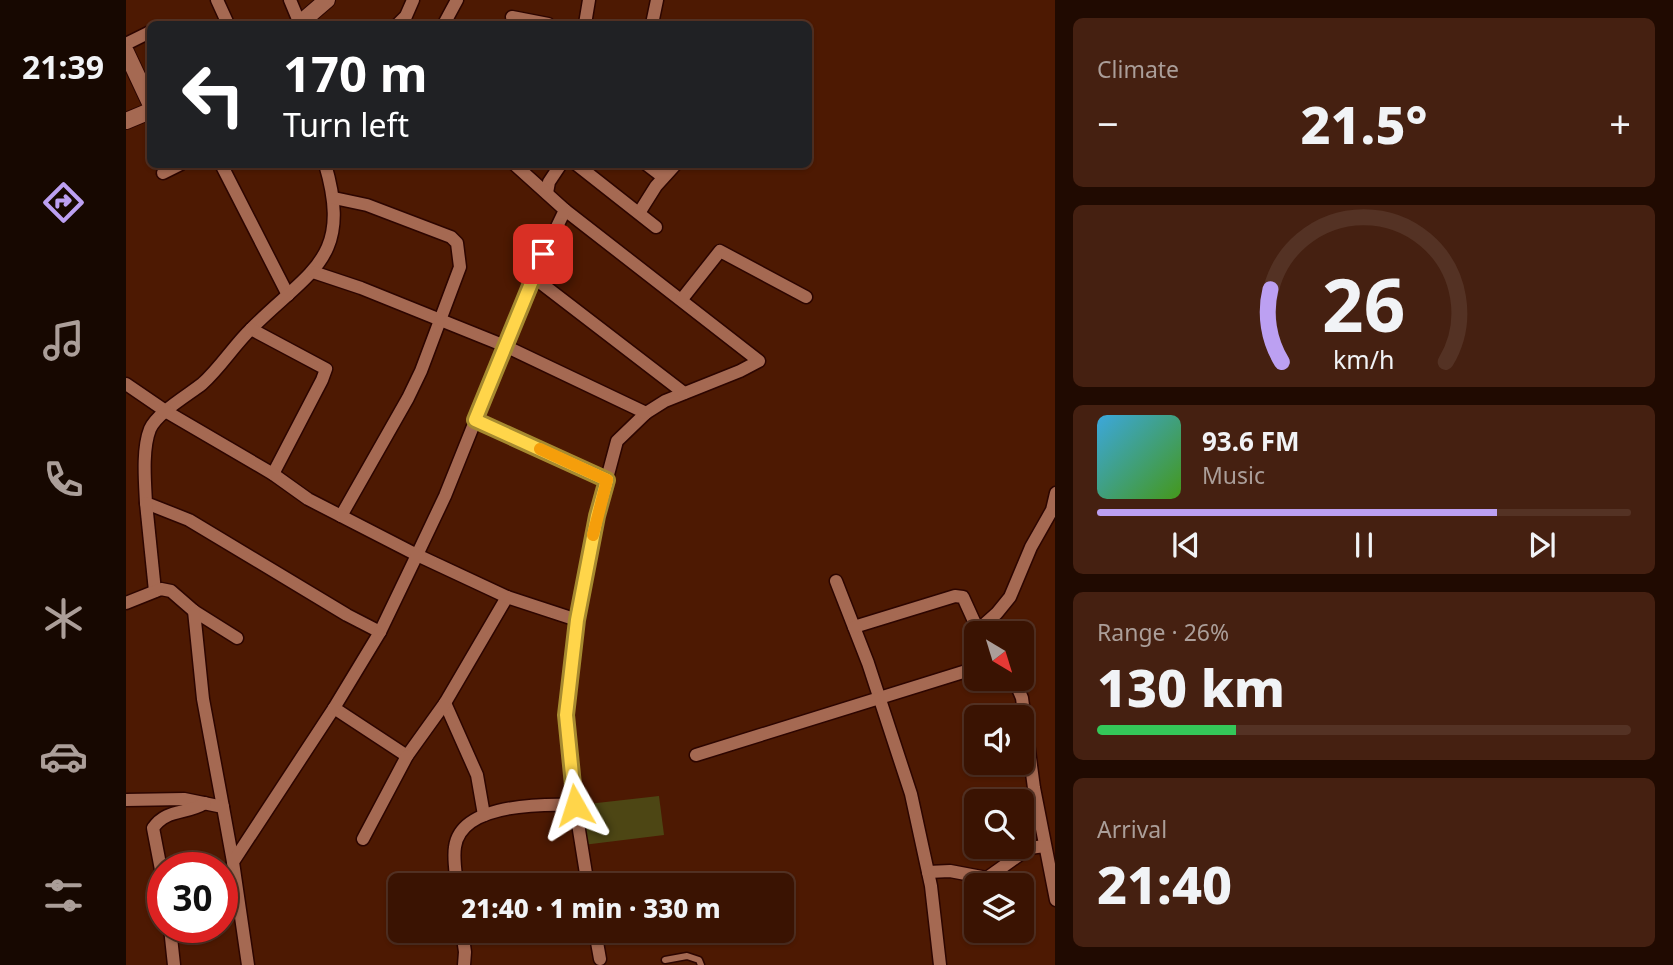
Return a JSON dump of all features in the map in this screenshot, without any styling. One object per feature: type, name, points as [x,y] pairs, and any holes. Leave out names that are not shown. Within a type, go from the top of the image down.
[{"type":"street","points":[[217,0],[227,21]]},
{"type":"street","points":[[290,0],[298,21]]},
{"type":"street","points":[[302,21],[327,0]]},
{"type":"street","points":[[405,21],[413,0]]},
{"type":"street","points":[[446,21],[457,0]]},
{"type":"street","points":[[586,21],[589,0]]},
{"type":"street","points":[[653,21],[657,0]]},
{"type":"street","points":[[512,17],[533,21]]},
{"type":"street","points":[[126,44],[147,34]]},
{"type":"street","points":[[126,52],[147,97]]},
{"type":"street","points":[[126,121],[147,112]]},
{"type":"street","points":[[163,173],[173,168]]},
{"type":"street","points":[[223,168],[288,295]]},
{"type":"street","points":[[155,591],[146,503],[145,469],[149,432],[154,422],[204,382],[251,329],[313,272],[331,242],[334,198],[326,168]]},
{"type":"street","points":[[519,168],[565,210],[759,361],[684,393],[646,413],[617,441],[597,516],[577,620],[566,715],[575,805],[586,873]]},
{"type":"street","points":[[547,193],[549,182],[558,168]]},
{"type":"street","points":[[581,168],[656,227]]},
{"type":"street","points":[[651,168],[663,177]]},
{"type":"street","points":[[639,213],[672,168]]},
{"type":"street","points":[[334,198],[388,213],[451,237],[457,243],[460,267],[421,371],[341,516]]},
{"type":"street","points":[[238,854],[334,708],[380,632],[445,496],[533,277],[565,210]]},
{"type":"street","points":[[682,299],[720,251],[806,297]]},
{"type":"street","points":[[313,272],[361,288],[505,346],[646,413]]},
{"type":"street","points":[[533,277],[684,393]]},
{"type":"street","points":[[251,329],[326,369],[273,474]]},
{"type":"street","points":[[126,384],[167,412],[273,474],[308,499],[507,597],[577,620]]},
{"type":"street","points":[[475,420],[607,480]]},
{"type":"street","points":[[989,621],[1010,597],[1031,547],[1052,510],[1055,493]]},
{"type":"street","points":[[146,503],[190,520],[347,615],[380,632]]},
{"type":"street","points":[[836,581],[911,794],[928,872],[940,965]]},
{"type":"street","points":[[126,603],[161,589],[171,592],[194,611],[237,638]]},
{"type":"street","points":[[854,628],[955,596],[963,597],[973,621]]},
{"type":"street","points":[[363,839],[407,756],[445,703],[507,597]]},
{"type":"street","points":[[194,611],[203,699],[231,852]]},
{"type":"street","points":[[696,755],[964,672]]},
{"type":"street","points":[[1019,691],[1055,900]]},
{"type":"street","points":[[445,703],[478,775],[485,815]]},
{"type":"street","points":[[334,708],[407,756]]},
{"type":"street","points":[[126,800],[184,799],[223,807]]},
{"type":"street","points":[[158,852],[153,828],[160,819],[170,814],[192,811],[205,803]]},
{"type":"street","points":[[456,873],[455,845],[467,825],[485,815],[534,804],[575,805]]},
{"type":"street","points":[[928,872],[950,871],[987,878],[1029,848],[1045,846]]},
{"type":"street","points":[[238,896],[248,965]]},
{"type":"street","points":[[172,943],[174,965]]},
{"type":"street","points":[[464,943],[464,965]]},
{"type":"street","points":[[597,943],[600,958]]},
{"type":"lane","points":[[665,960],[687,956],[699,960],[701,965]]},
{"type":"shaded area","points":[[659,796],[664,835],[583,845],[579,805]]},
{"type":"slow traffic","points":[[540,449],[607,480],[593,535]]},
{"type":"route","points":[[543,254],[475,420],[607,480],[597,516],[577,620],[566,715],[575,805]]}]
